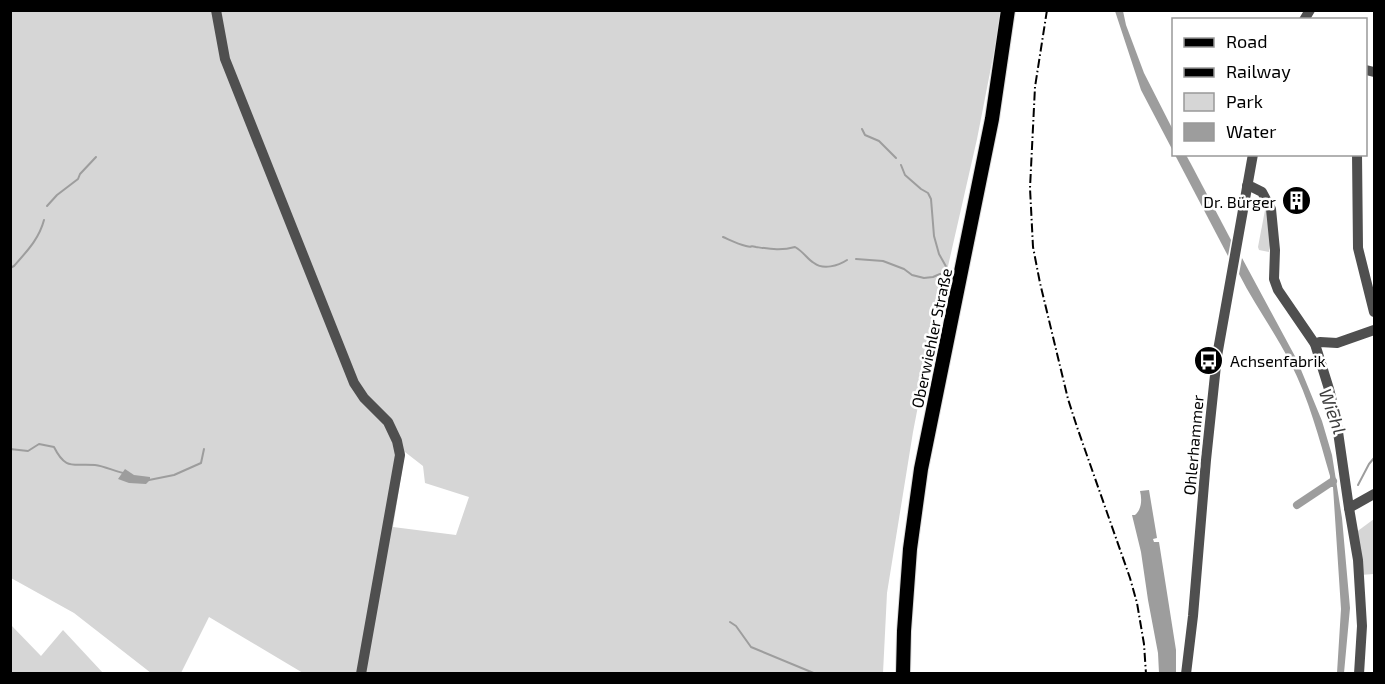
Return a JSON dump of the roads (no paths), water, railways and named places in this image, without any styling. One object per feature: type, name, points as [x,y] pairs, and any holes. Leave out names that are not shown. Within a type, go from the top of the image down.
[{"type":"main road","name":"Oberwiehler Straße","points":[[903,674],[910,549],[921,469],[992,119],[1008,10]]},
{"type":"street","points":[[216,10],[225,59],[354,383],[364,398],[388,422],[397,441],[400,455],[361,674]]},
{"type":"street","name":"Ohlerhammer","points":[[1186,674],[1214,381],[1253,156]]},
{"type":"street","points":[[1357,156],[1358,248],[1374,312]]},
{"type":"street","points":[[1247,186],[1262,192],[1271,209],[1275,250],[1274,279],[1278,290],[1315,344],[1336,418],[1359,571],[1362,626],[1359,674]]},
{"type":"street","points":[[1315,344],[1336,343],[1374,330]]},
{"type":"street","points":[[1349,508],[1374,494]]},
{"type":"water","points":[[1115,11],[1123,11],[1144,73],[1172,128],[1172,149],[1141,90]]},
{"type":"water","points":[[1176,156],[1187,156],[1231,240],[1228,256]]},
{"type":"water","points":[[1242,258],[1297,360],[1322,421],[1332,455],[1342,518],[1350,608],[1344,673],[1337,673],[1341,609],[1333,487],[1330,487],[1330,476],[1318,433],[1297,376],[1239,274]]},
{"type":"water","points":[[125,469],[134,475],[150,477],[150,480],[146,484],[129,483],[118,479]]},
{"type":"water","points":[[1149,490],[1157,538],[1153,539],[1154,542],[1159,542],[1176,650],[1176,673],[1159,673],[1158,653],[1141,552],[1132,515],[1137,513],[1140,507],[1140,491]]},
{"type":"waterway","points":[[862,129],[865,135],[879,141],[896,158]]},
{"type":"waterway","points":[[47,206],[78,179],[96,157]]},
{"type":"waterway","points":[[856,259],[883,261],[904,269],[912,275],[924,278],[945,274],[948,270],[939,254],[934,236],[931,199],[928,193],[905,175],[901,165]]},
{"type":"waterway","points":[[10,268],[32,245],[44,220]]},
{"type":"waterway","points":[[723,237],[748,247],[776,249],[795,247],[818,265],[826,267],[847,260]]},
{"type":"waterway","points":[[10,449],[28,451],[39,444],[54,447],[66,463],[98,466],[123,473]]},
{"type":"waterway","points":[[149,480],[174,475],[201,463],[204,449]]},
{"type":"waterway","points":[[1358,485],[1374,458]]},
{"type":"waterway","points":[[1297,505],[1333,481]]},
{"type":"waterway","points":[[730,622],[736,626],[751,647],[816,674]]},
{"type":"railway","points":[[1047,10],[1035,87],[1030,188],[1033,247],[1068,399],[1137,603],[1146,674]]},
{"type":"place","name":"Dr. Bürger","points":[[1297,201]]},
{"type":"place","name":"Achsenfabrik","points":[[1209,360]]},
{"type":"water label","name":"Wiehl","points":[[1333,411]]}]
